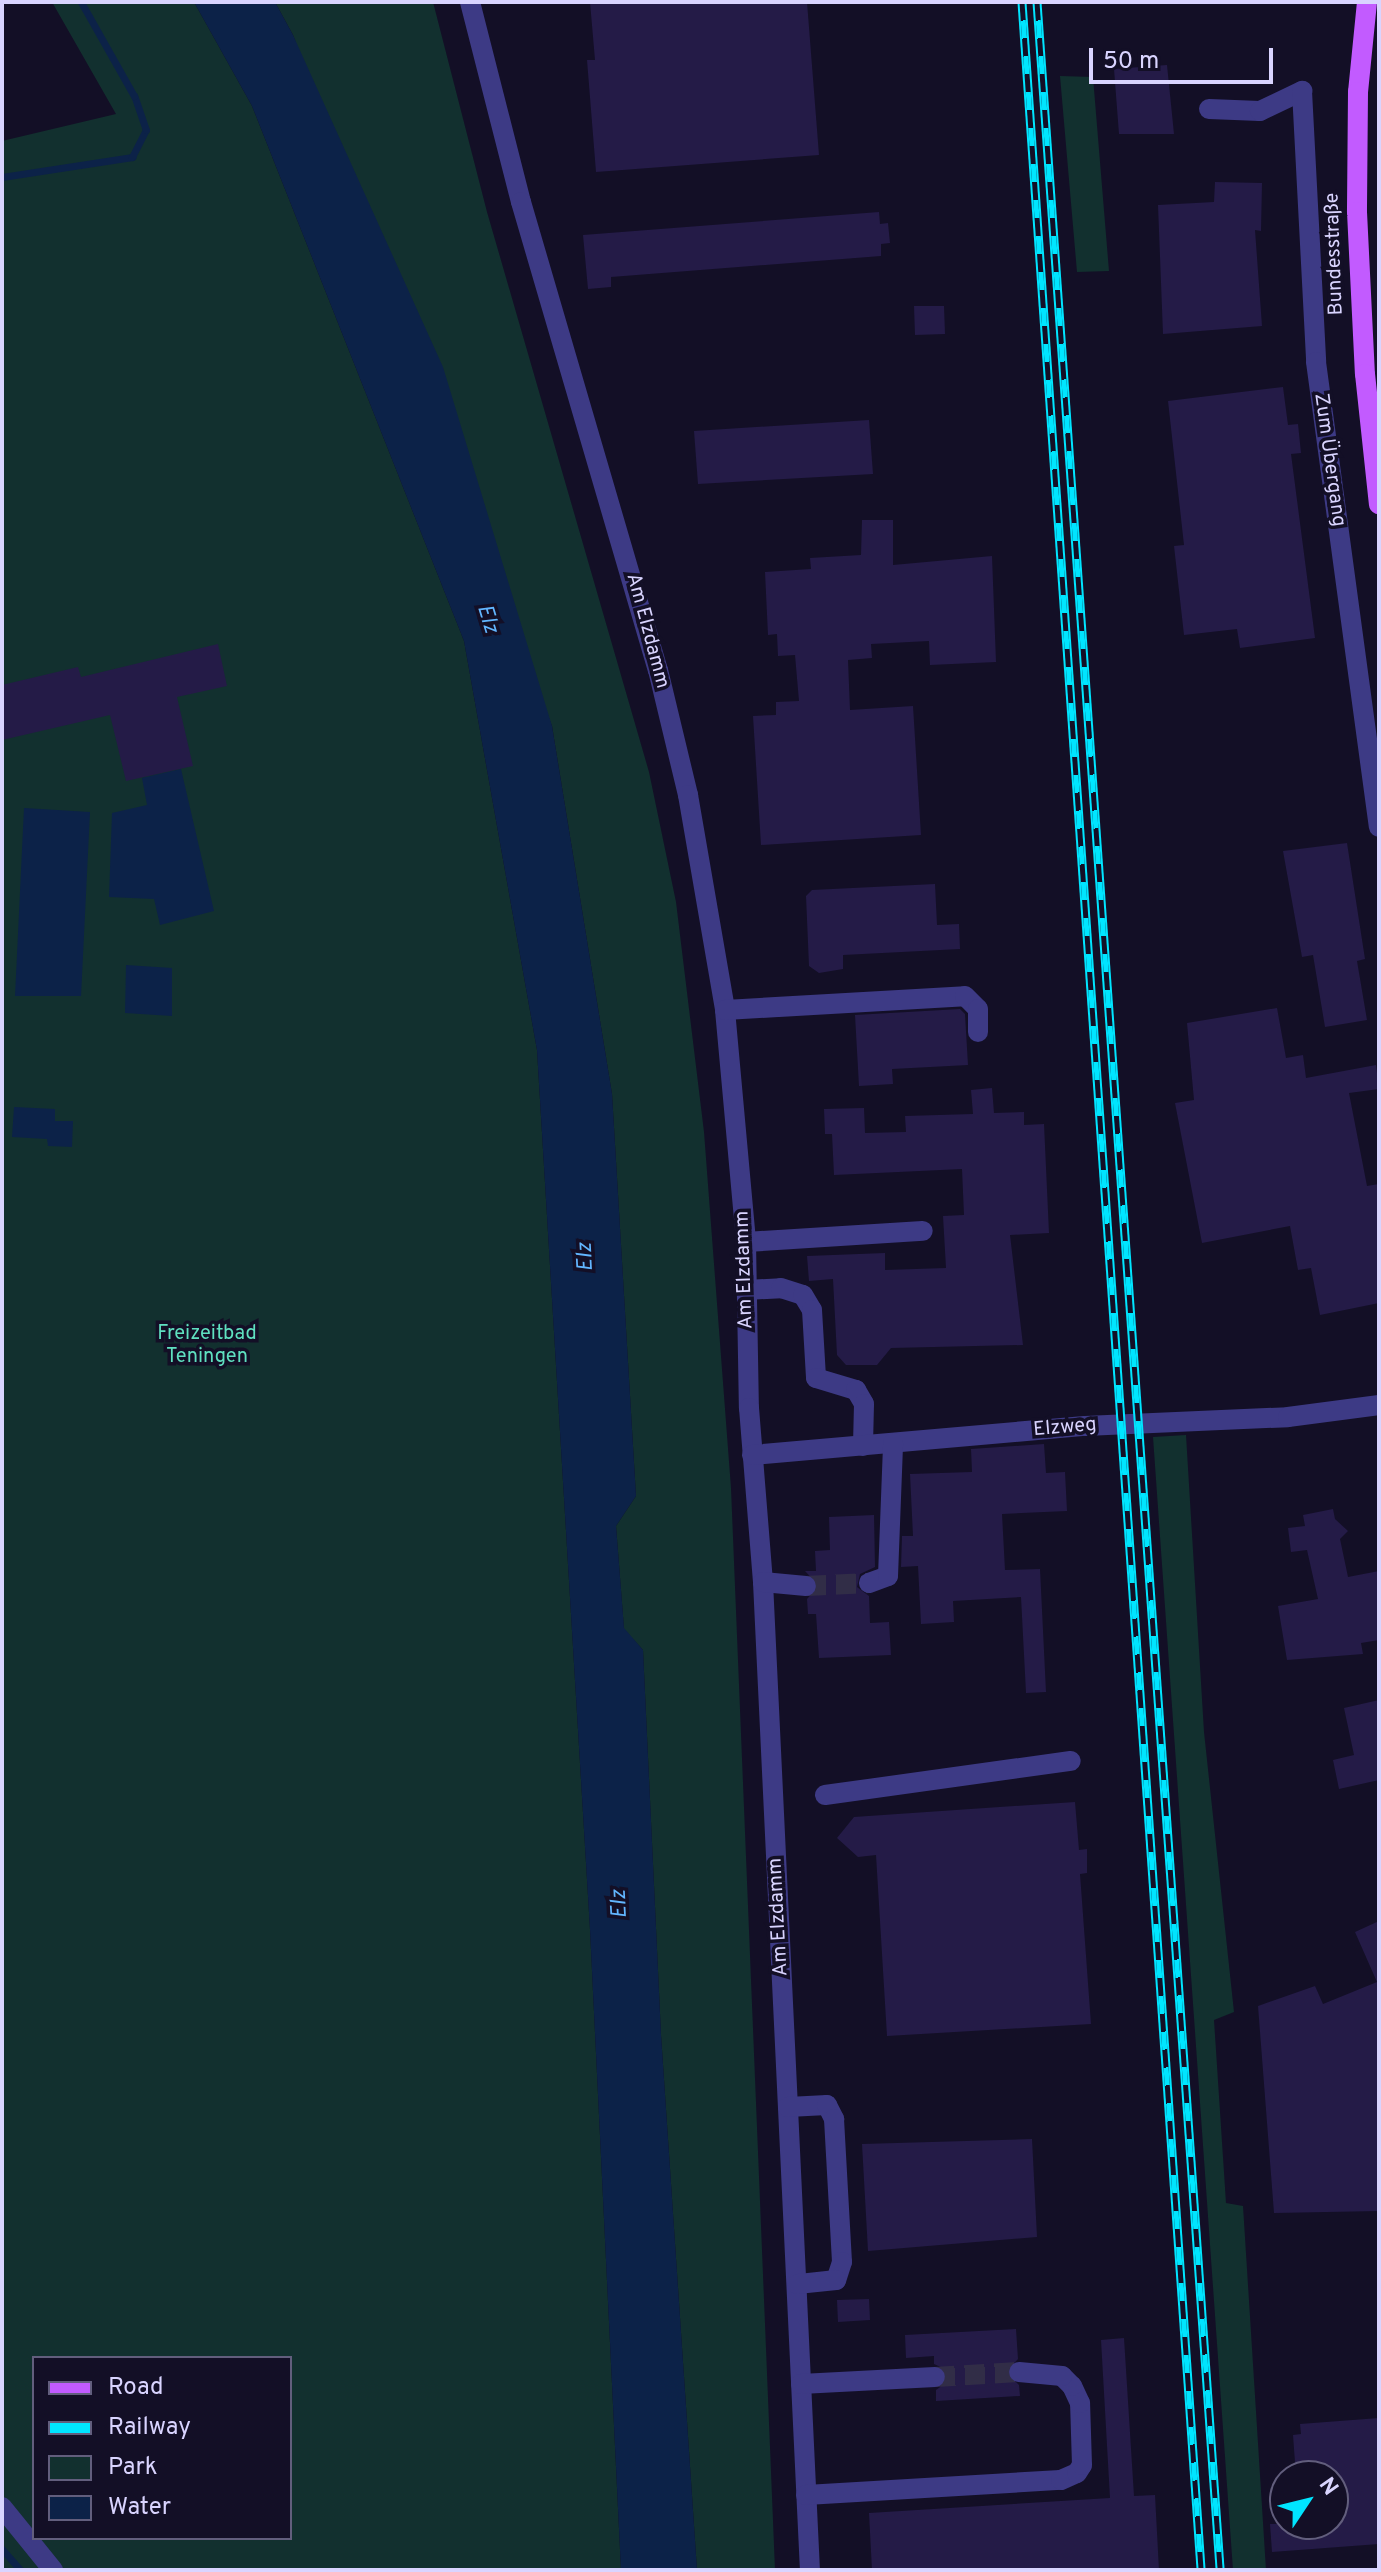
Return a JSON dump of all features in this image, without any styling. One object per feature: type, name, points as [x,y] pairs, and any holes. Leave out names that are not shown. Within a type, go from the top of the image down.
[{"type":"main road","name":"Bundesstraße","points":[[1367,2],[1358,92],[1357,212],[1378,493]]},
{"type":"street","name":"Am Elzdamm","points":[[470,2],[509,161],[658,670],[688,795],[725,1010],[746,1242],[752,1455],[763,1582],[810,2570]]},
{"type":"street","name":"Zum Übergang","points":[[1209,109],[1260,111],[1302,91],[1316,362],[1379,827]]},
{"type":"street","points":[[725,1010],[965,996],[978,1009],[978,1032]]},
{"type":"street","points":[[746,1242],[923,1231]]},
{"type":"street","points":[[746,1290],[781,1288],[803,1295],[812,1310],[816,1378],[856,1390],[864,1404],[863,1446]]},
{"type":"street","name":"Elzweg","points":[[752,1455],[1085,1426],[1288,1417],[1379,1405]]},
{"type":"street","points":[[869,1583],[888,1576],[893,1443]]},
{"type":"street","points":[[763,1582],[806,1586]]},
{"type":"street","points":[[825,1795],[1071,1761]]},
{"type":"street","points":[[788,2107],[827,2105],[834,2119],[842,2262],[836,2280],[797,2284]]},
{"type":"street","points":[[806,2495],[1061,2480],[1077,2473],[1082,2465],[1080,2403],[1072,2386],[1062,2376],[1019,2372]]},
{"type":"street","points":[[801,2384],[935,2377]]},
{"type":"street","points":[[2,2507],[53,2570]]},
{"type":"green space","name":"Freizeitbad Teningen","points":[[52,2],[194,2],[252,106],[464,641],[537,1050],[590,1929],[621,2570],[2,2570],[2,141],[116,114]]},
{"type":"green space","points":[[275,2],[433,2],[487,212],[649,772],[676,902],[704,1132],[731,1488],[775,2570],[697,2570],[661,2035],[643,1650],[624,1629],[616,1526],[636,1496],[612,1094],[552,726],[293,35]]},
{"type":"green space","points":[[1060,76],[1093,77],[1109,271],[1077,272]]},
{"type":"green space","points":[[1186,1435],[1204,1732],[1234,2012],[1214,2020],[1226,2203],[1243,2206],[1266,2570],[1233,2570],[1153,1437]]},
{"type":"water","name":"Elz","points":[[194,2],[275,2],[293,35],[443,367],[552,726],[612,1094],[636,1496],[616,1526],[624,1628],[643,1650],[661,2035],[697,2570],[621,2570],[590,1929],[537,1050],[464,641],[252,106]]},
{"type":"water","points":[[181,769],[214,911],[160,925],[154,899],[109,897],[112,813],[147,805],[142,778]]},
{"type":"water","points":[[24,808],[90,812],[81,996],[15,996]]},
{"type":"water","points":[[126,965],[172,968],[172,1016],[125,1013]]},
{"type":"water","points":[[14,1107],[55,1109],[55,1121],[73,1121],[72,1147],[48,1146],[47,1139],[12,1137]]},
{"type":"building","points":[[590,2],[807,2],[819,155],[596,172],[587,60],[595,60]]},
{"type":"building","points":[[1167,65],[1174,134],[1119,134],[1114,69]]},
{"type":"building","points":[[1215,182],[1262,183],[1261,231],[1255,230],[1262,326],[1163,334],[1158,205],[1214,202]]},
{"type":"building","points":[[879,212],[880,224],[888,223],[890,243],[881,244],[881,256],[611,277],[611,287],[588,289],[583,235]]},
{"type":"building","points":[[914,306],[944,306],[945,334],[915,335]]},
{"type":"building","points":[[1283,387],[1288,425],[1298,424],[1301,453],[1291,454],[1315,638],[1240,648],[1237,629],[1184,635],[1174,546],[1184,545],[1168,401]]},
{"type":"building","points":[[869,420],[873,474],[698,484],[694,431]]},
{"type":"building","points":[[862,520],[893,520],[893,565],[992,556],[996,662],[930,665],[929,641],[871,644],[872,658],[848,660],[850,710],[913,706],[921,835],[761,845],[753,716],[776,715],[776,702],[799,701],[795,655],[778,656],[777,634],[768,635],[765,572],[811,569],[810,558],[861,555]]},
{"type":"building","points":[[218,644],[227,686],[177,697],[193,766],[126,781],[110,715],[2,740],[2,685],[78,667],[81,677]]},
{"type":"building","points":[[1347,843],[1365,959],[1357,961],[1367,1020],[1325,1027],[1313,955],[1302,957],[1283,851]]},
{"type":"building","points":[[935,884],[937,925],[959,924],[960,949],[843,955],[843,969],[819,973],[809,966],[806,896],[812,890]]},
{"type":"building","points":[[1277,1008],[1286,1058],[1303,1055],[1306,1078],[1376,1065],[1379,1089],[1349,1093],[1367,1186],[1379,1184],[1379,1303],[1320,1315],[1311,1268],[1298,1270],[1290,1226],[1202,1243],[1175,1103],[1194,1100],[1187,1023]]},
{"type":"building","points":[[960,1009],[965,1014],[968,1065],[892,1069],[893,1084],[859,1086],[855,1015]]},
{"type":"building","points":[[992,1088],[994,1113],[1024,1112],[1024,1125],[1044,1124],[1049,1233],[1010,1235],[1023,1345],[891,1348],[877,1365],[846,1365],[837,1355],[833,1279],[809,1281],[807,1256],[885,1253],[885,1270],[946,1268],[943,1216],[964,1215],[962,1169],[834,1175],[832,1134],[825,1134],[824,1109],[864,1108],[865,1133],[906,1132],[905,1116],[973,1114],[971,1090]]},
{"type":"building","points":[[1044,1444],[1046,1473],[1065,1472],[1067,1511],[1002,1514],[1005,1570],[1040,1569],[1046,1692],[1026,1693],[1021,1597],[953,1601],[954,1622],[921,1624],[918,1566],[901,1567],[902,1536],[913,1536],[910,1474],[972,1472],[971,1449]]},
{"type":"building","points":[[1333,1509],[1335,1519],[1348,1531],[1340,1539],[1348,1577],[1379,1571],[1379,1640],[1361,1643],[1363,1654],[1287,1660],[1278,1606],[1318,1599],[1307,1550],[1291,1552],[1288,1528],[1305,1526],[1303,1515]]},
{"type":"building","points":[[874,1515],[875,1567],[860,1574],[857,1587],[869,1596],[870,1623],[889,1622],[891,1655],[819,1658],[816,1614],[808,1614],[807,1599],[819,1586],[805,1571],[816,1571],[815,1551],[830,1550],[829,1517]]},
{"type":"building","points":[[1379,1700],[1379,1780],[1339,1789],[1333,1760],[1354,1755],[1344,1708]]},
{"type":"building","points":[[1075,1802],[1079,1850],[1087,1849],[1087,1873],[1080,1874],[1091,2024],[887,2036],[876,1855],[858,1857],[837,1838],[854,1817]]},
{"type":"building","points":[[1379,1921],[1379,2211],[1274,2213],[1258,2006],[1315,1986],[1323,2004],[1377,1982],[1355,1932]]},
{"type":"building","points":[[1032,2139],[1037,2237],[868,2251],[862,2144]]},
{"type":"building","points":[[869,2299],[870,2320],[838,2322],[837,2300]]},
{"type":"building","points":[[1016,2329],[1018,2359],[1006,2372],[1019,2385],[1020,2396],[936,2401],[936,2390],[947,2382],[945,2369],[934,2364],[934,2356],[906,2358],[905,2335]]},
{"type":"building","points":[[1124,2338],[1134,2496],[1155,2495],[1159,2570],[872,2570],[869,2513],[1110,2498],[1101,2340]]},
{"type":"building","points":[[1379,2418],[1379,2544],[1272,2552],[1271,2540],[1349,2540],[1349,2460],[1295,2460],[1293,2435],[1301,2434],[1300,2424]]},
{"type":"waterway","points":[[2,177],[132,157],[146,130],[134,96],[81,2]]},
{"type":"waterway","points":[[2,2549],[20,2570]]},
{"type":"tunnel","points":[[806,1586],[869,1583]]},
{"type":"tunnel","points":[[935,2377],[1019,2372]]},
{"type":"railway","points":[[1022,2],[1201,2570]]},
{"type":"railway","points":[[1037,2],[1220,2570]]}]
